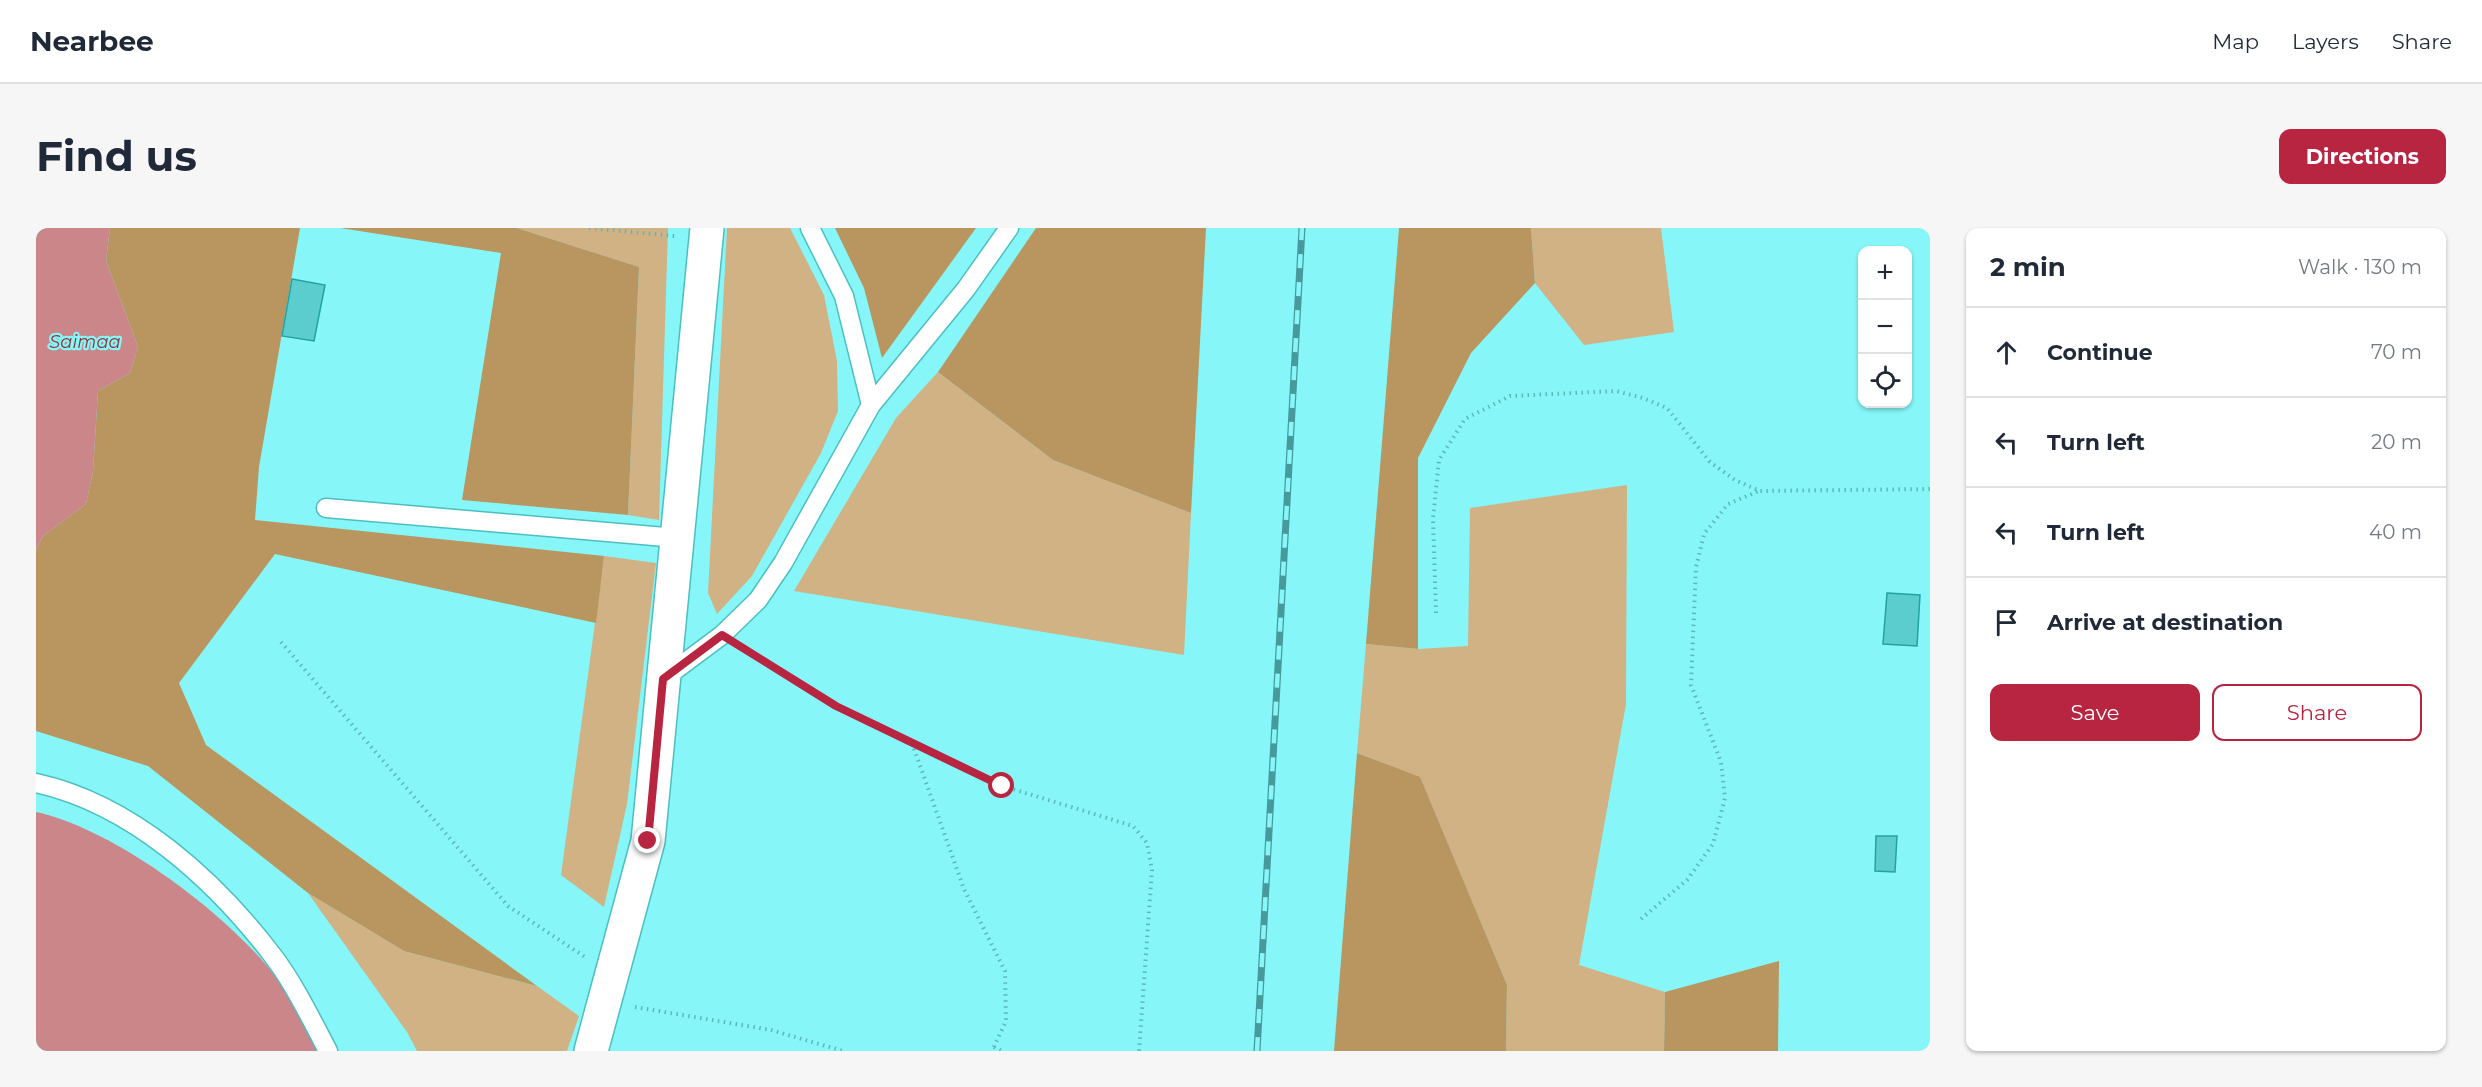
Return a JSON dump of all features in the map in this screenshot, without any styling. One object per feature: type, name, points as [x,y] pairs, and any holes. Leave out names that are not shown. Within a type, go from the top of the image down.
[{"type":"street","points":[[591,1051],[648,841],[706,233]]},
{"type":"lane","points":[[810,228],[844,296],[871,405]]},
{"type":"lane","points":[[663,679],[722,635],[758,600],[783,563],[871,405],[966,289],[1010,228]]},
{"type":"lane","points":[[326,508],[677,538]]},
{"type":"lane","points":[[36,783],[92,803],[140,830],[184,862],[233,908],[274,957],[305,1006],[328,1051]]},
{"type":"path","points":[[589,228],[706,233]]},
{"type":"path","points":[[1436,613],[1433,519],[1439,460],[1465,419],[1510,396],[1616,391],[1643,398],[1667,408],[1710,462],[1736,480],[1760,490],[1930,489]]},
{"type":"path","points":[[1641,919],[1687,880],[1713,844],[1725,798],[1721,762],[1692,685],[1696,567],[1704,534],[1728,504],[1760,490]]},
{"type":"path","points":[[722,635],[836,706],[1002,786],[1133,826],[1147,843],[1152,870],[1139,1051]]},
{"type":"path","points":[[280,642],[508,906],[561,943],[608,987],[843,1051]]},
{"type":"path","points":[[912,742],[964,889],[1005,970],[1006,1021],[993,1049],[1002,1051]]},
{"type":"shaded area","points":[[110,228],[300,228],[259,467],[255,520],[604,556],[596,623],[275,554],[179,683],[206,745],[537,986],[404,951],[308,893],[148,766],[36,731],[36,550],[43,536],[86,504],[93,471],[98,391],[130,373],[138,347],[106,261]]},
{"type":"shaded area","points":[[340,228],[517,228],[639,267],[628,515],[462,500],[501,253]]},
{"type":"shaded area","points":[[517,228],[668,228],[659,520],[628,515],[639,267]]},
{"type":"shaded area","points":[[727,228],[790,228],[824,295],[837,361],[838,411],[821,453],[752,576],[717,614],[708,593]]},
{"type":"shaded area","points":[[835,228],[976,228],[882,358],[864,288]]},
{"type":"shaded area","points":[[1036,228],[1206,228],[1191,513],[1053,460],[938,372]]},
{"type":"shaded area","points":[[1399,228],[1531,228],[1535,283],[1471,353],[1418,458],[1418,649],[1366,644]]},
{"type":"shaded area","points":[[1531,228],[1661,228],[1674,332],[1584,345],[1535,283]]},
{"type":"shaded area","points":[[938,372],[1053,460],[1191,513],[1184,655],[794,591],[896,418]]},
{"type":"shaded area","points":[[1627,485],[1626,704],[1579,965],[1665,992],[1664,1051],[1506,1051],[1507,985],[1420,778],[1357,753],[1366,644],[1418,649],[1468,646],[1470,508]]},
{"type":"shaded area","points":[[604,556],[656,563],[627,804],[604,907],[561,875]]},
{"type":"shaded area","points":[[1357,753],[1420,777],[1507,985],[1506,1051],[1334,1051]]},
{"type":"shaded area","points":[[308,893],[404,951],[537,986],[579,1016],[567,1051],[417,1051],[407,1032]]},
{"type":"shaded area","points":[[1779,961],[1778,1051],[1664,1051],[1665,992]]},
{"type":"water","name":"Saimaa","points":[[36,228],[110,228],[106,261],[138,347],[130,373],[98,391],[93,471],[86,504],[43,536],[36,550]]},
{"type":"water","points":[[36,812],[65,821],[126,850],[187,891],[239,936],[278,979],[319,1051],[36,1051]]},
{"type":"building","points":[[292,279],[325,285],[314,341],[282,336]]},
{"type":"building","points":[[1887,593],[1920,595],[1917,646],[1883,644]]},
{"type":"building","points":[[1876,836],[1897,836],[1895,872],[1875,871]]},
{"type":"railway","points":[[1257,1051],[1302,228]]},
{"type":"route","points":[[648,841],[663,679],[722,635],[836,706],[1002,786]]}]
